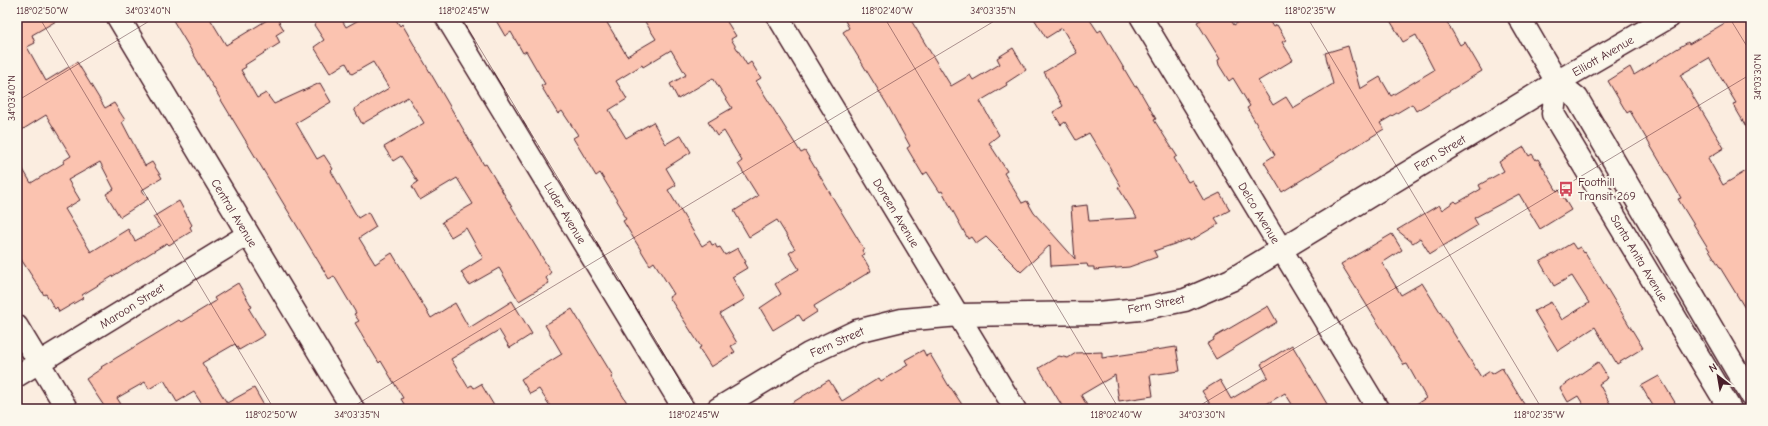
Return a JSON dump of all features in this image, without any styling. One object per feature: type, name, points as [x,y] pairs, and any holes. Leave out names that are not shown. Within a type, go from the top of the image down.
[{"type":"street","name":"Central Avenue","points":[[118,17],[247,235],[353,409]]},
{"type":"street","name":"Luder Avenue","points":[[446,17],[684,409]]},
{"type":"street","name":"Doreen Avenue","points":[[778,17],[1015,409]]},
{"type":"street","name":"Delco Avenue","points":[[1141,17],[1378,409]]},
{"type":"street","points":[[1519,17],[1557,82],[1577,98],[1751,395]]},
{"type":"street","name":"Elliott Avenue","points":[[1557,82],[1669,17]]},
{"type":"street","name":"Fern Street","points":[[718,409],[809,354],[857,331],[902,320],[959,315],[1097,313],[1140,309],[1185,300],[1224,283],[1557,82]]},
{"type":"street","name":"Santa Anita Avenue","points":[[1557,82],[1553,114],[1730,409]]},
{"type":"street","name":"Maroon Street","points":[[17,376],[247,235]]},
{"type":"street","points":[[17,326],[67,409]]},
{"type":"building","points":[[17,17],[63,17],[32,35],[35,43],[27,47],[46,81],[77,62],[105,108],[114,103],[125,120],[122,122],[145,166],[152,162],[162,178],[142,190],[148,199],[120,217],[106,194],[114,189],[100,162],[68,180],[80,200],[65,209],[91,252],[128,229],[135,241],[160,227],[153,217],[179,201],[192,225],[190,227],[192,231],[169,245],[167,243],[82,295],[83,298],[59,312],[57,307],[55,309],[46,294],[44,295],[17,253],[17,159],[31,183],[64,163],[63,161],[71,156],[46,115],[17,133]]},
{"type":"building","points":[[171,17],[209,17],[226,45],[272,17],[276,17],[284,30],[276,35],[280,43],[245,65],[246,67],[241,70],[257,98],[266,93],[274,104],[320,83],[331,102],[296,123],[317,159],[324,155],[333,169],[331,171],[358,218],[368,212],[376,227],[359,238],[375,264],[392,253],[431,318],[455,303],[469,328],[512,301],[532,334],[510,348],[499,330],[451,359],[468,387],[472,385],[474,388],[481,384],[496,409],[407,409],[401,399],[403,398],[381,361],[379,363],[355,323],[359,321],[354,314],[356,313],[334,276],[329,279]]},
{"type":"building","points":[[312,17],[340,17],[346,27],[364,17],[394,17],[400,26],[402,24],[484,165],[486,164],[551,272],[546,278],[549,283],[519,301],[499,268],[469,285],[461,272],[483,258],[466,228],[451,237],[442,222],[473,204],[457,178],[420,200],[412,186],[418,182],[401,156],[393,161],[384,147],[424,123],[408,97],[362,124],[354,109],[389,88],[373,62],[352,74],[346,63],[330,73],[314,47],[324,40],[314,25],[316,24]]},
{"type":"building","points":[[494,17],[594,17],[596,19],[600,17],[603,22],[606,21],[627,56],[656,39],[642,17],[724,17],[736,36],[731,39],[747,65],[751,62],[761,78],[756,81],[801,153],[805,151],[864,249],[862,250],[864,254],[862,255],[871,271],[814,306],[817,312],[803,321],[799,315],[773,330],[760,308],[781,294],[775,284],[799,269],[789,253],[795,249],[777,220],[749,237],[734,211],[758,196],[738,164],[742,161],[724,131],[717,136],[708,122],[732,108],[713,78],[678,99],[670,84],[686,75],[671,50],[643,67],[642,65],[616,81],[627,99],[609,110],[626,138],[653,122],[666,144],[681,135],[691,152],[666,168],[676,185],[668,190],[702,246],[710,241],[712,245],[715,244],[717,248],[720,247],[725,255],[738,248],[746,262],[744,263],[747,268],[732,277],[745,299],[720,314],[737,343],[731,346],[735,352],[711,367],[699,348],[701,347],[669,297],[674,294],[654,262],[650,265],[623,221],[626,219],[622,213],[624,212],[600,173],[596,176],[573,138],[578,135],[562,111],[558,114],[541,86],[545,84],[526,51],[523,53],[511,32],[505,36]]},
{"type":"building","points":[[843,17],[909,17],[951,86],[970,75],[973,80],[1000,64],[997,58],[1013,48],[1026,70],[1006,83],[1007,85],[980,101],[999,135],[989,143],[1007,171],[1004,173],[1022,203],[1027,201],[1034,213],[1075,259],[1071,207],[1087,205],[1089,221],[1137,218],[1118,187],[1121,186],[1089,133],[1076,140],[1065,122],[1061,125],[1053,112],[1063,106],[1044,72],[1077,53],[1062,28],[1046,38],[1033,17],[1088,17],[1098,32],[1101,30],[1135,87],[1137,86],[1156,119],[1154,120],[1177,156],[1174,158],[1188,182],[1192,180],[1204,201],[1220,193],[1230,210],[1215,218],[1219,224],[1190,241],[1189,239],[1154,251],[1157,257],[1129,267],[1094,270],[1094,267],[1088,267],[1087,264],[1051,266],[1050,245],[1021,272],[986,237],[976,244],[971,237],[968,239],[942,191],[940,192],[927,172],[923,175],[907,148],[910,146],[888,106],[843,32],[849,28]]},
{"type":"building","points":[[1206,17],[1229,17],[1234,25],[1247,17],[1267,17],[1273,27],[1277,25],[1286,40],[1282,42],[1293,60],[1258,81],[1273,105],[1286,97],[1293,108],[1333,84],[1325,53],[1348,46],[1360,89],[1380,77],[1391,96],[1434,70],[1416,35],[1403,42],[1388,17],[1444,17],[1460,45],[1465,42],[1482,71],[1416,111],[1412,104],[1380,123],[1384,129],[1282,192],[1264,162],[1275,155],[1247,108],[1250,106],[1233,78],[1229,81],[1219,65],[1218,60],[1220,59],[1197,22]]},
{"type":"building","points":[[1735,17],[1751,17],[1751,135],[1733,104],[1736,103],[1709,58],[1680,75],[1724,148],[1708,158],[1723,185],[1751,168],[1751,318],[1678,199],[1681,198],[1630,111],[1627,113],[1608,81],[1630,67],[1634,75],[1688,42],[1689,44]]},
{"type":"building","points":[[1524,147],[1529,156],[1532,154],[1536,160],[1538,159],[1557,191],[1559,190],[1571,210],[1540,229],[1519,194],[1474,218],[1478,225],[1430,254],[1420,238],[1413,243],[1397,230],[1439,205],[1442,210],[1455,201],[1457,203],[1481,189],[1479,185],[1504,171],[1499,162]]},
{"type":"building","points":[[1392,234],[1402,250],[1382,263],[1401,295],[1422,283],[1481,377],[1490,371],[1492,374],[1502,368],[1527,409],[1408,409],[1426,398],[1407,364],[1404,365],[1341,264]]},
{"type":"building","points":[[1572,243],[1576,249],[1580,247],[1584,253],[1585,252],[1643,348],[1617,364],[1595,327],[1558,351],[1534,311],[1551,302],[1562,320],[1589,303],[1572,276],[1554,286],[1540,262]]},
{"type":"building","points":[[238,283],[252,307],[249,309],[265,335],[239,350],[235,344],[202,363],[227,403],[254,388],[266,409],[205,409],[194,392],[177,402],[164,380],[149,389],[145,382],[117,398],[124,409],[106,409],[86,379],[102,368],[101,367],[179,320],[181,322],[216,301],[214,298]]},
{"type":"building","points":[[1268,306],[1277,322],[1216,359],[1207,344],[1214,340],[1213,338]]},
{"type":"building","points":[[572,309],[613,376],[611,377],[631,409],[552,409],[539,389],[530,394],[521,379],[562,354],[545,325]]},
{"type":"building","points":[[1292,345],[1330,409],[1295,409],[1285,393],[1258,409],[1213,409],[1202,391],[1220,380],[1231,399],[1268,377],[1261,364]]},
{"type":"building","points":[[1176,347],[1180,371],[1150,375],[1153,396],[1119,401],[1115,375],[1081,395],[1089,409],[1064,409],[1039,368],[1059,356],[1068,358],[1076,353],[1102,352],[1102,358]]},
{"type":"building","points":[[923,350],[926,356],[930,354],[950,388],[965,409],[782,409],[829,380],[842,401],[879,378],[881,381],[908,365],[905,360]]},
{"type":"building","points":[[1598,362],[1608,378],[1599,384],[1613,409],[1586,409],[1578,396],[1568,402],[1560,388]]},
{"type":"building","points":[[1659,376],[1679,409],[1655,409],[1641,386]]},
{"type":"place","name":"Foothill Transit 269","points":[[1566,189]]}]
